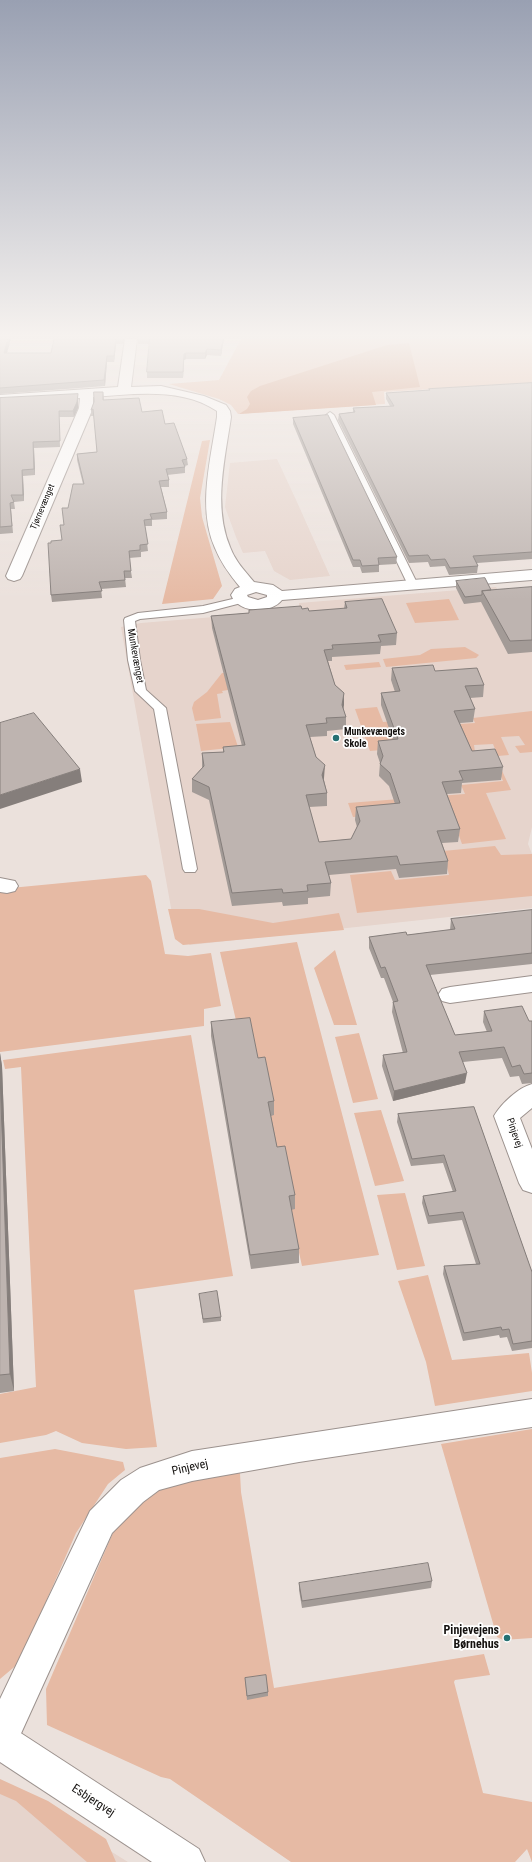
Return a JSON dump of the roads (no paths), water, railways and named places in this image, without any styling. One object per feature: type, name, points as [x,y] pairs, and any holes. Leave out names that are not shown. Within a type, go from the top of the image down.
[{"type":"street","name":"Tjørnevænget","points":[[14,576],[78,426]]},
{"type":"street","points":[[222,426],[213,498],[213,519],[219,539],[250,604],[262,605],[272,601],[276,596],[532,575]]},
{"type":"street","points":[[450,995],[532,984]]},
{"type":"street","name":"Pinjevej","points":[[532,1093],[506,1116],[532,1183]]},
{"type":"street","name":"Pinjevej","points":[[0,1739],[101,1522],[132,1491],[151,1478],[192,1466],[299,1448],[532,1413]]},
{"type":"street","name":"Esbjergvej","points":[[0,1739],[186,1862]]},
{"type":"lane","points":[[335,426],[413,585]]},
{"type":"lane","name":"Munkevænget","points":[[190,869],[160,708],[141,691],[134,660],[129,620],[138,616],[208,610],[245,594]]},
{"type":"place","name":"Munkevængets Skole","points":[[336,738]]},
{"type":"place","name":"Pinjevejens Børnehus","points":[[507,1638]]}]
